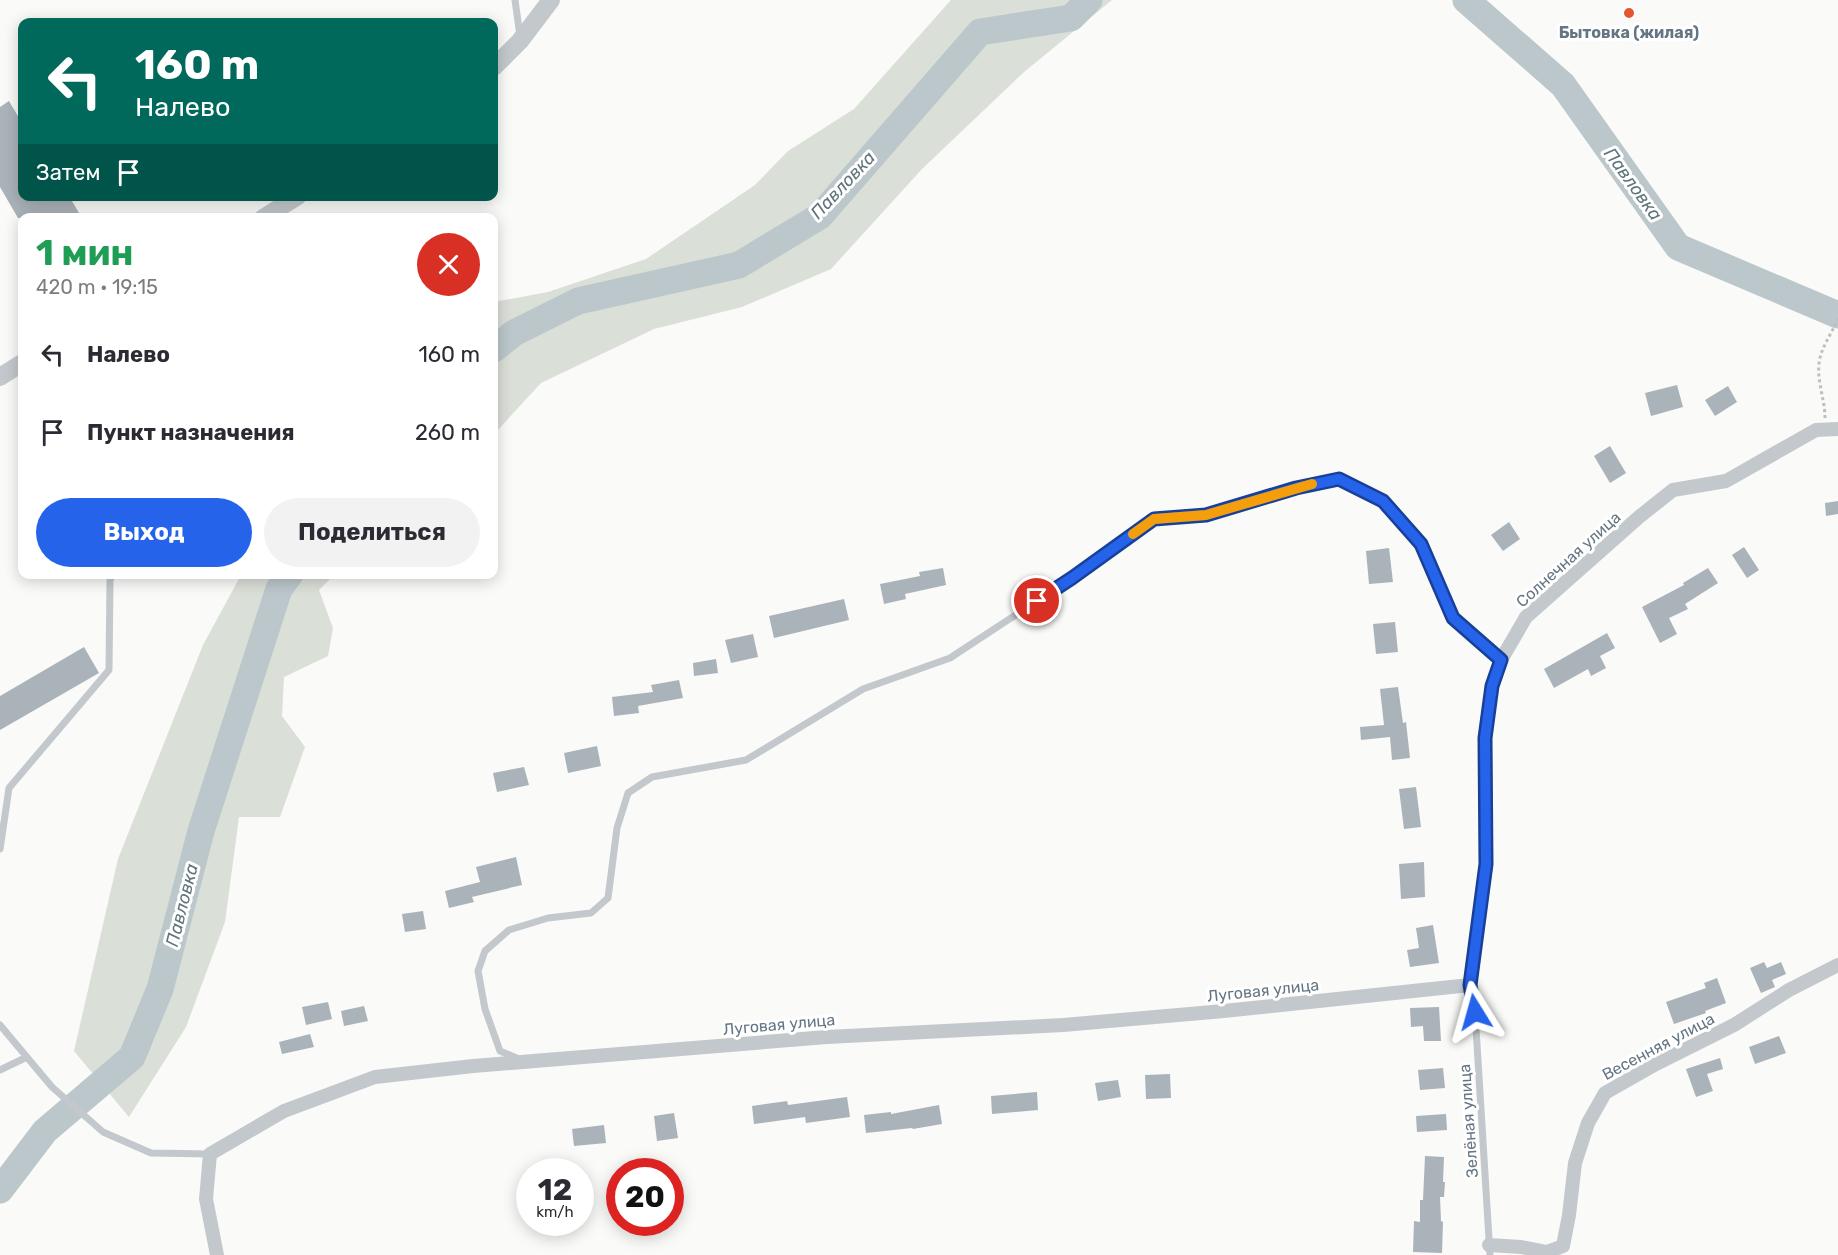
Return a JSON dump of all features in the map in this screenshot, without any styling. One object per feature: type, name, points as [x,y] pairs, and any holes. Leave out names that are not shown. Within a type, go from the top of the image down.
[{"type":"street","points":[[498,63],[520,41],[551,0]]},
{"type":"street","points":[[271,213],[289,201]]},
{"type":"street","points":[[0,377],[18,366]]},
{"type":"street","name":"Солнечная улица","points":[[1470,985],[1486,864],[1485,738],[1492,686],[1501,660],[1526,617],[1673,489],[1725,481],[1816,430],[1831,430]]},
{"type":"street","name":"Весенняя улица","points":[[1490,1250],[1521,1246],[1547,1252],[1563,1246],[1575,1163],[1588,1123],[1605,1093],[1734,1024],[1789,990],[1838,964]]},
{"type":"street","name":"Луговая улица","points":[[210,1154],[284,1111],[375,1077],[472,1066],[827,1037],[1086,1023],[1470,985]]},
{"type":"street","points":[[210,1154],[206,1199],[217,1255]]},
{"type":"lane","points":[[515,0],[520,41]]},
{"type":"lane","points":[[527,1062],[500,1051],[485,1009],[478,971],[485,951],[509,930],[548,918],[591,913],[608,898],[617,828],[628,793],[652,777],[746,760],[863,689],[950,657],[1072,578],[1154,519],[1206,515],[1296,488],[1339,479],[1383,501],[1421,544],[1453,618],[1501,660]]},
{"type":"lane","points":[[0,849],[9,788],[109,670],[110,579]]},
{"type":"lane","name":"Зелёная улица","points":[[1470,985],[1475,1012],[1490,1250]]},
{"type":"lane","points":[[0,1025],[52,1087],[103,1132],[151,1153],[210,1154]]},
{"type":"lane","points":[[0,1070],[27,1057]]},
{"type":"path","points":[[1831,430],[1825,408],[1819,364],[1823,349],[1838,319]]},
{"type":"shaded area","points":[[951,0],[1112,0],[1024,72],[922,169],[831,269],[742,307],[654,329],[541,383],[498,430],[498,301],[548,292],[646,259],[755,185],[788,151],[854,109]]},
{"type":"shaded area","points":[[239,579],[330,579],[319,590],[333,628],[328,656],[284,677],[282,716],[305,747],[280,817],[239,817],[225,922],[186,1027],[129,1117],[74,1051],[118,859],[203,645]]},
{"type":"building","points":[[9,101],[18,116],[18,201],[72,201],[79,213],[18,213],[18,218],[0,187],[0,107]]},
{"type":"building","points":[[1677,385],[1683,407],[1651,416],[1645,393]]},
{"type":"building","points":[[1728,386],[1737,402],[1715,416],[1705,400]]},
{"type":"building","points":[[1610,446],[1626,473],[1610,483],[1594,456]]},
{"type":"building","points":[[1838,501],[1838,514],[1826,516],[1825,503]]},
{"type":"building","points":[[1509,522],[1520,539],[1503,551],[1491,535]]},
{"type":"building","points":[[1744,547],[1759,570],[1747,578],[1732,555]]},
{"type":"building","points":[[1389,548],[1393,582],[1369,584],[1366,551]]},
{"type":"building","points":[[943,568],[946,585],[905,594],[906,599],[884,604],[880,584],[920,576],[919,572]]},
{"type":"building","points":[[1708,568],[1718,583],[1685,604],[1688,609],[1669,618],[1677,634],[1660,643],[1642,607],[1684,585],[1683,583]]},
{"type":"building","points":[[844,599],[849,620],[774,638],[769,616]]},
{"type":"building","points":[[1395,622],[1398,652],[1376,654],[1373,624]]},
{"type":"building","points":[[1607,633],[1615,648],[1600,656],[1606,668],[1591,676],[1588,669],[1554,688],[1544,669]]},
{"type":"building","points":[[753,634],[758,657],[731,663],[725,640]]},
{"type":"building","points":[[84,647],[99,673],[0,730],[0,696]]},
{"type":"building","points":[[716,659],[718,673],[694,676],[693,663]]},
{"type":"building","points":[[679,680],[683,698],[638,706],[639,713],[614,716],[612,697],[653,692],[651,685]]},
{"type":"building","points":[[1398,687],[1403,723],[1406,722],[1410,758],[1392,760],[1390,737],[1361,740],[1360,727],[1384,725],[1380,689]]},
{"type":"building","points":[[597,746],[601,766],[568,773],[564,753]]},
{"type":"building","points":[[524,767],[529,785],[497,792],[493,773]]},
{"type":"building","points":[[1416,787],[1421,827],[1404,829],[1399,789]]},
{"type":"building","points":[[516,857],[522,885],[472,897],[474,902],[449,908],[445,891],[480,882],[476,867]]},
{"type":"building","points":[[1424,862],[1425,897],[1401,899],[1399,864]]},
{"type":"building","points":[[423,911],[426,929],[405,932],[402,914]]},
{"type":"building","points":[[1433,925],[1439,963],[1410,967],[1407,950],[1419,948],[1416,928]]},
{"type":"building","points":[[1764,962],[1767,968],[1781,962],[1786,974],[1772,980],[1775,987],[1761,993],[1750,968]]},
{"type":"building","points":[[1717,978],[1726,1003],[1674,1024],[1666,1002],[1706,988],[1704,983]]},
{"type":"building","points":[[328,1002],[332,1019],[306,1025],[302,1007]]},
{"type":"building","points":[[364,1006],[368,1021],[344,1026],[341,1011]]},
{"type":"building","points":[[1439,1007],[1441,1041],[1424,1041],[1423,1026],[1411,1027],[1410,1008]]},
{"type":"building","points":[[310,1034],[314,1047],[282,1054],[279,1042]]},
{"type":"building","points":[[1779,1036],[1786,1053],[1755,1064],[1749,1047]]},
{"type":"building","points":[[1720,1058],[1723,1069],[1707,1074],[1713,1091],[1696,1097],[1686,1069]]},
{"type":"building","points":[[1443,1068],[1445,1088],[1420,1090],[1418,1070]]},
{"type":"building","points":[[1170,1074],[1171,1098],[1146,1099],[1145,1075]]},
{"type":"building","points":[[1118,1080],[1121,1097],[1098,1101],[1095,1083]]},
{"type":"building","points":[[1037,1092],[1038,1110],[992,1114],[991,1096]]},
{"type":"building","points":[[847,1097],[850,1117],[806,1123],[805,1117],[754,1124],[752,1106],[787,1101],[788,1105]]},
{"type":"building","points":[[939,1105],[942,1124],[866,1133],[864,1115],[891,1112],[891,1114]]},
{"type":"building","points":[[674,1113],[678,1138],[657,1141],[654,1116]]},
{"type":"building","points":[[1446,1114],[1447,1130],[1417,1132],[1416,1116]]},
{"type":"building","points":[[604,1125],[606,1143],[574,1146],[572,1129]]},
{"type":"building","points":[[1425,1156],[1444,1157],[1444,1197],[1440,1197],[1441,1221],[1443,1222],[1442,1253],[1413,1252],[1414,1221],[1420,1222],[1420,1200],[1423,1200]]},
{"type":"waterway","name":"Павловка","points":[[498,346],[514,333],[578,301],[739,265],[820,216],[980,32],[1071,18],[1089,0]]},
{"type":"waterway","name":"Павловка","points":[[1466,0],[1563,85],[1678,247],[1838,315]]},
{"type":"waterway","name":"Павловка","points":[[0,1190],[45,1131],[132,1057],[160,989],[201,831],[279,589],[286,579]]},
{"type":"slow traffic","points":[[1133,534],[1154,519],[1206,515],[1312,484]]},
{"type":"place","name":"Бытовка (жилая)","points":[[1629,13]]},
{"type":"route","points":[[1037,601],[1154,519],[1206,515],[1296,488],[1339,479],[1383,501],[1421,544],[1453,618],[1501,660],[1492,686],[1485,738],[1486,864],[1470,985],[1475,1012]]}]
